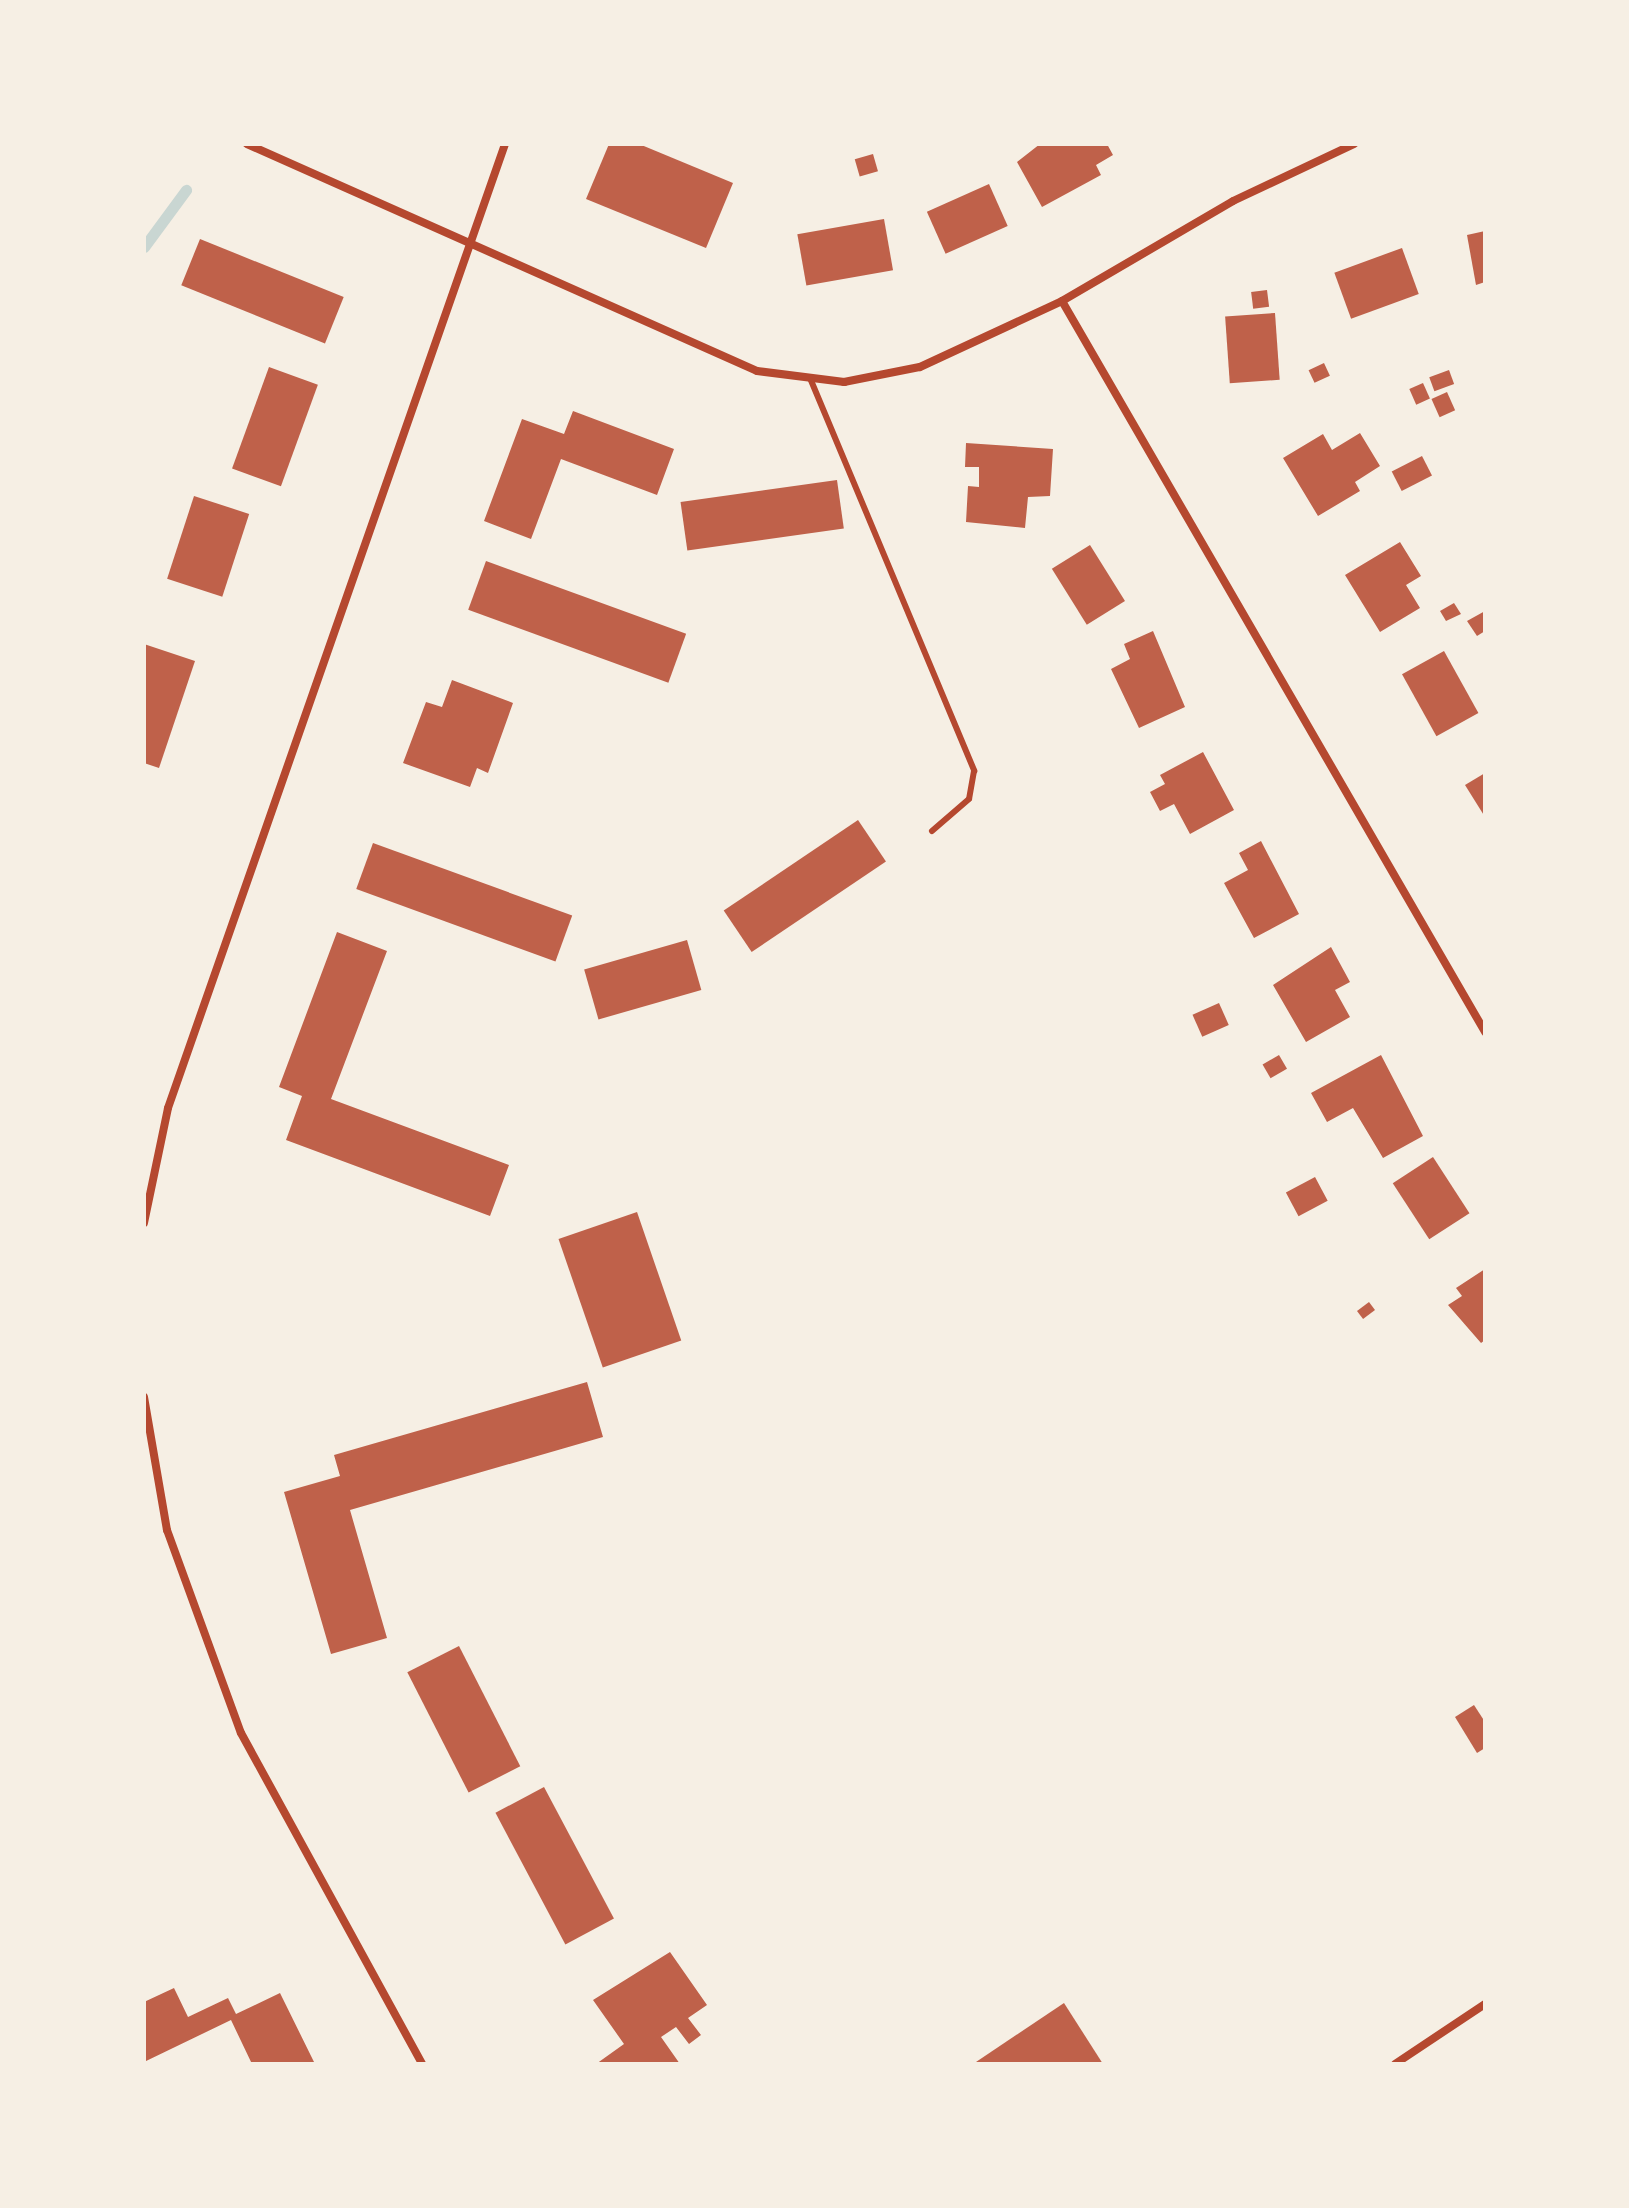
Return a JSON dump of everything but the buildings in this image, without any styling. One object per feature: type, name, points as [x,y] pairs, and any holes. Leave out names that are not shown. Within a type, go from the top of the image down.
[{"type":"street","points":[[247,144],[470,249],[757,371],[844,382],[920,367],[1062,301],[1233,201],[1354,144]]},
{"type":"street","points":[[144,1223],[168,1108],[505,144]]},
{"type":"street","points":[[1062,301],[1485,1032]]},
{"type":"street","points":[[144,1397],[167,1530],[241,1733],[422,2064]]},
{"type":"street","points":[[1395,2064],[1485,2004]]},
{"type":"lane","points":[[810,378],[974,771],[969,799],[932,831]]},
{"type":"waterway","points":[[144,247],[186,190]]}]
